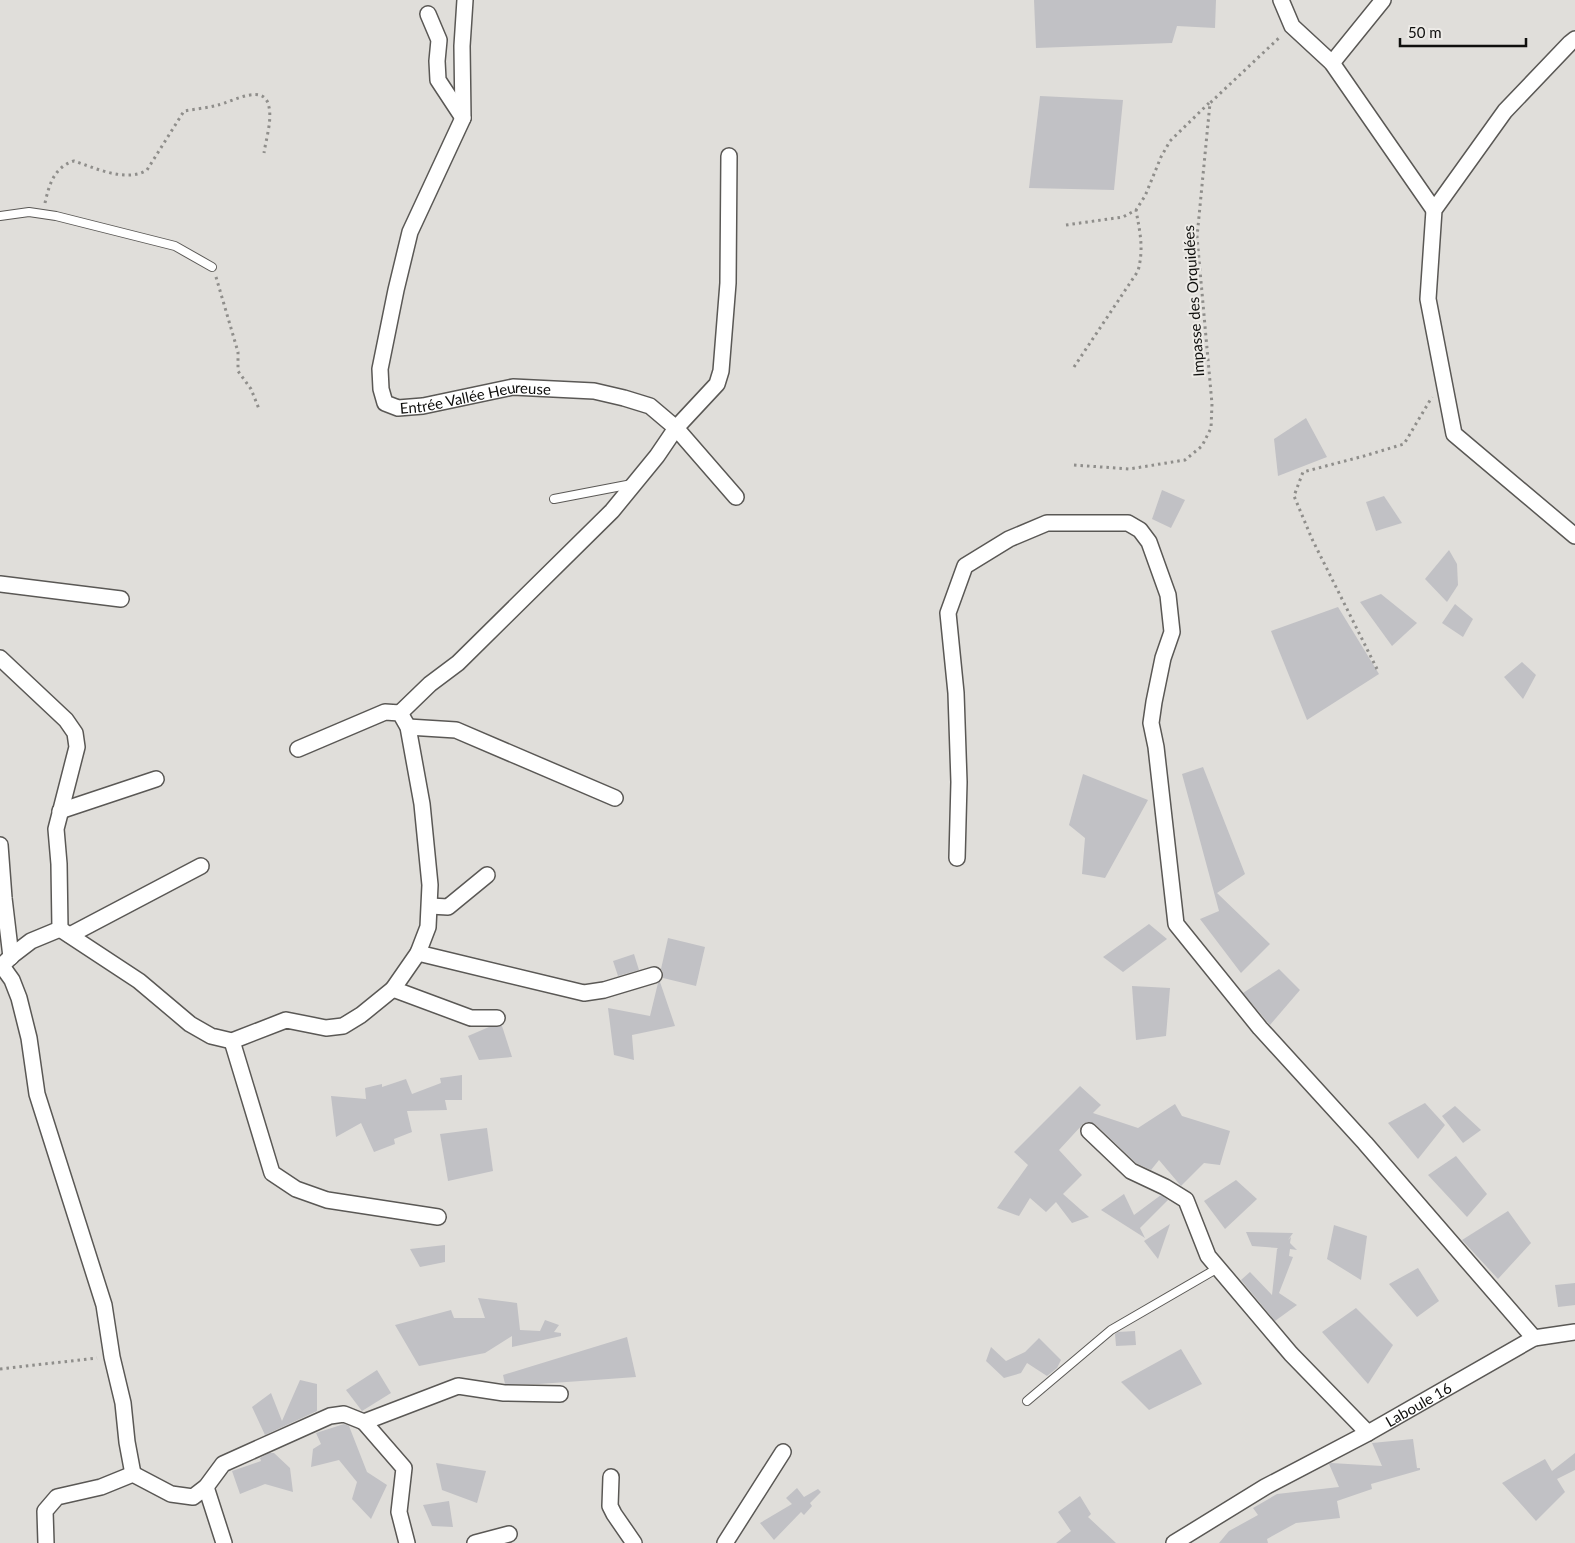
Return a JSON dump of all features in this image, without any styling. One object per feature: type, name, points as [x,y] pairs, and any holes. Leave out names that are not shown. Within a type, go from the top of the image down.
[{"type":"street","name":"Entrée Vallée Heureuse","points":[[465,0],[462,46],[463,118],[410,232],[380,369],[381,389],[385,403],[398,408],[423,406],[513,387],[571,389],[594,391],[650,406],[676,428]]},
{"type":"street","points":[[1282,0],[1292,26],[1332,64],[1434,210]]},
{"type":"street","points":[[1332,64],[1383,0]]},
{"type":"street","points":[[428,14],[439,40],[438,80],[463,118]]},
{"type":"street","points":[[1575,39],[1505,111],[1434,210],[1428,299],[1454,434],[1575,536]]},
{"type":"street","points":[[298,748],[385,712],[400,713],[430,684],[458,664],[612,511],[676,428],[717,384],[721,371],[728,283],[730,156]]},
{"type":"street","points":[[676,428],[736,497]]},
{"type":"street","points":[[956,858],[959,782],[956,693],[948,613],[965,566],[1009,539],[1047,523],[1128,523],[1140,530],[1149,542],[1168,594],[1172,632],[1163,658],[1151,723],[1156,747],[1176,924],[1260,1028],[1365,1143],[1534,1338]]},
{"type":"street","points":[[0,584],[121,598]]},
{"type":"street","points":[[0,658],[66,720],[75,733],[77,747],[56,829],[65,932]]},
{"type":"street","points":[[65,932],[139,981],[190,1024],[211,1036],[232,1041],[286,1020],[326,1028],[343,1026],[362,1015],[393,990],[418,953],[428,927],[430,885],[422,804],[408,727],[400,713]]},
{"type":"street","points":[[408,727],[456,730],[615,798]]},
{"type":"street","points":[[60,812],[156,779]]},
{"type":"street","points":[[0,845],[4,898],[4,963],[12,980],[29,1038],[37,1094],[104,1305],[112,1357],[123,1403],[133,1474]]},
{"type":"street","points":[[4,963],[31,941],[65,932],[201,866]]},
{"type":"street","points":[[430,906],[448,907],[487,875]]},
{"type":"street","points":[[418,953],[584,993],[604,990],[654,975]]},
{"type":"street","points":[[393,990],[471,1018],[497,1018]]},
{"type":"street","points":[[232,1041],[272,1173],[296,1189],[327,1200],[438,1217]]},
{"type":"street","points":[[1089,1131],[1131,1171],[1165,1187],[1186,1200],[1208,1256],[1291,1354],[1368,1433]]},
{"type":"street","name":"Laboule 16","points":[[1174,1543],[1265,1487],[1368,1433],[1534,1338],[1575,1332]]},
{"type":"street","points":[[364,1422],[458,1386],[504,1393],[560,1394]]},
{"type":"street","points":[[46,1543],[45,1511],[57,1497],[100,1487],[133,1474],[171,1494],[193,1497],[206,1487],[223,1464],[330,1416],[344,1414],[364,1422],[404,1468],[399,1512],[408,1543]]},
{"type":"street","points":[[725,1543],[783,1452]]},
{"type":"street","points":[[611,1477],[610,1506],[634,1543]]},
{"type":"street","points":[[206,1487],[224,1543]]},
{"type":"street","points":[[475,1543],[509,1534]]},
{"type":"lane","points":[[0,216],[29,212],[56,216],[175,246],[212,267]]},
{"type":"lane","points":[[554,499],[634,484]]},
{"type":"lane","points":[[1027,1402],[1111,1330],[1218,1268]]},
{"type":"path","points":[[1066,224],[1123,217],[1136,210],[1145,196],[1161,156],[1170,141],[1292,26]]},
{"type":"path","points":[[42,214],[51,180],[61,168],[74,161],[121,175],[139,175],[147,170],[184,111],[220,105],[247,94],[260,95],[269,105],[269,120],[264,153]]},
{"type":"path","name":"Impasse des Orquidées","points":[[1074,465],[1129,469],[1185,460],[1202,446],[1211,428],[1212,404],[1197,237],[1210,103]]},
{"type":"path","points":[[1074,367],[1138,271],[1142,256],[1142,241],[1136,210]]},
{"type":"path","points":[[212,267],[238,352],[238,371],[251,389],[258,409]]},
{"type":"path","points":[[1377,669],[1312,539],[1294,496],[1303,472],[1404,444],[1443,377]]},
{"type":"path","points":[[0,1368],[112,1357]]},
{"type":"building","points":[[1034,0],[1216,0],[1215,28],[1177,26],[1172,43],[1036,48]]},
{"type":"building","points":[[1040,96],[1123,100],[1114,190],[1029,188]]},
{"type":"building","points":[[1306,418],[1327,457],[1278,476],[1274,439]]},
{"type":"building","points":[[1162,490],[1185,500],[1171,528],[1152,519]]},
{"type":"building","points":[[1384,496],[1402,523],[1376,531],[1366,502]]},
{"type":"building","points":[[1449,550],[1457,564],[1458,585],[1447,602],[1425,579]]},
{"type":"building","points":[[1381,594],[1417,623],[1392,646],[1360,602]]},
{"type":"building","points":[[1455,604],[1473,619],[1463,637],[1442,623]]},
{"type":"building","points":[[1338,607],[1379,674],[1307,720],[1271,631]]},
{"type":"building","points":[[1522,662],[1536,675],[1523,699],[1504,677]]},
{"type":"building","points":[[1203,767],[1245,874],[1217,893],[1270,944],[1241,973],[1200,919],[1219,911],[1182,774]]},
{"type":"building","points":[[1083,774],[1148,800],[1105,878],[1082,874],[1085,838],[1069,825]]},
{"type":"building","points":[[1149,924],[1167,939],[1123,972],[1103,957]]},
{"type":"building","points":[[668,938],[705,947],[696,986],[663,978],[661,969]]},
{"type":"building","points":[[634,954],[639,970],[618,976],[613,961]]},
{"type":"building","points":[[1279,969],[1300,990],[1270,1025],[1243,993]]},
{"type":"building","points":[[660,982],[675,1026],[632,1035],[634,1060],[614,1055],[608,1008],[650,1016],[658,983]]},
{"type":"building","points":[[1132,986],[1170,988],[1166,1036],[1136,1040]]},
{"type":"building","points":[[502,1026],[512,1057],[479,1060],[468,1036],[489,1027]]},
{"type":"building","points":[[462,1075],[462,1100],[445,1100],[447,1110],[407,1111],[412,1132],[394,1139],[395,1144],[374,1152],[361,1123],[336,1137],[331,1096],[366,1099],[365,1088],[382,1084],[382,1087],[406,1079],[412,1094],[441,1083],[440,1078]]},
{"type":"building","points":[[1080,1086],[1101,1105],[1093,1113],[1138,1128],[1175,1104],[1182,1116],[1230,1131],[1220,1165],[1204,1163],[1181,1186],[1159,1160],[1151,1170],[1136,1163],[1095,1124],[1087,1122],[1059,1150],[1082,1175],[1063,1194],[1089,1217],[1072,1223],[1056,1202],[1046,1212],[1030,1198],[1019,1216],[997,1208],[1028,1165],[1014,1152]]},
{"type":"building","points":[[1425,1103],[1445,1125],[1418,1159],[1388,1123]]},
{"type":"building","points":[[1455,1106],[1481,1130],[1463,1143],[1442,1116]]},
{"type":"building","points":[[487,1128],[493,1171],[448,1181],[440,1134]]},
{"type":"building","points":[[1456,1156],[1487,1194],[1467,1217],[1428,1175]]},
{"type":"building","points":[[1236,1180],[1257,1199],[1225,1229],[1204,1201]]},
{"type":"building","points":[[1124,1194],[1134,1215],[1161,1195],[1168,1200],[1140,1228],[1145,1238],[1101,1210]]},
{"type":"building","points":[[1508,1211],[1531,1243],[1498,1279],[1462,1240]]},
{"type":"building","points":[[1170,1224],[1158,1259],[1144,1241]]},
{"type":"building","points":[[1334,1225],[1367,1236],[1361,1280],[1327,1259]]},
{"type":"building","points":[[1246,1232],[1293,1233],[1288,1240],[1291,1237],[1290,1243],[1297,1250],[1290,1249],[1289,1256],[1293,1257],[1279,1293],[1297,1305],[1275,1321],[1241,1280],[1250,1272],[1272,1295],[1278,1248],[1252,1246]]},
{"type":"building","points":[[445,1245],[445,1262],[420,1267],[410,1249]]},
{"type":"building","points":[[1418,1268],[1439,1301],[1417,1317],[1389,1284]]},
{"type":"building","points":[[1575,1283],[1575,1305],[1558,1307],[1555,1285]]},
{"type":"building","points":[[478,1298],[517,1303],[520,1330],[540,1331],[545,1320],[559,1325],[554,1332],[561,1333],[561,1336],[512,1347],[512,1336],[485,1353],[419,1366],[395,1325],[451,1310],[454,1318],[485,1318]]},
{"type":"building","points":[[1356,1308],[1393,1345],[1368,1384],[1322,1332]]},
{"type":"building","points":[[1135,1331],[1136,1345],[1116,1346],[1115,1334],[1118,1332]]},
{"type":"building","points":[[627,1337],[636,1377],[539,1384],[505,1384],[503,1375]]},
{"type":"building","points":[[1039,1338],[1061,1360],[1057,1368],[1047,1376],[1027,1363],[1021,1373],[1004,1378],[986,1361],[991,1347],[1006,1361],[1025,1352]]},
{"type":"building","points":[[1181,1349],[1202,1384],[1149,1410],[1121,1382]]},
{"type":"building","points":[[377,1370],[391,1393],[362,1411],[346,1390]]},
{"type":"building","points":[[300,1380],[317,1384],[317,1411],[265,1435],[252,1407],[271,1393],[282,1421]]},
{"type":"building","points":[[344,1424],[349,1426],[367,1472],[387,1485],[371,1519],[352,1499],[357,1482],[339,1460],[311,1467],[313,1449],[321,1444],[316,1433]]},
{"type":"building","points":[[1413,1439],[1417,1468],[1420,1468],[1420,1470],[1371,1484],[1372,1489],[1337,1501],[1340,1518],[1296,1523],[1267,1539],[1268,1543],[1219,1543],[1229,1531],[1258,1515],[1253,1508],[1277,1494],[1339,1487],[1329,1464],[1382,1466],[1372,1443]]},
{"type":"building","points":[[269,1453],[274,1453],[290,1468],[293,1492],[265,1484],[240,1494],[232,1471],[261,1461],[260,1458]]},
{"type":"building","points":[[1575,1453],[1575,1470],[1557,1479],[1565,1492],[1536,1521],[1502,1483],[1545,1459],[1552,1471]]},
{"type":"building","points":[[436,1463],[486,1471],[477,1503],[442,1490]]},
{"type":"building","points":[[797,1488],[804,1497],[818,1489],[821,1492],[810,1503],[812,1506],[804,1515],[801,1512],[774,1540],[760,1523],[792,1504],[786,1498]]},
{"type":"building","points":[[1080,1496],[1091,1514],[1088,1517],[1116,1543],[1056,1543],[1071,1531],[1058,1512]]},
{"type":"building","points":[[449,1501],[453,1527],[432,1526],[423,1505]]}]
